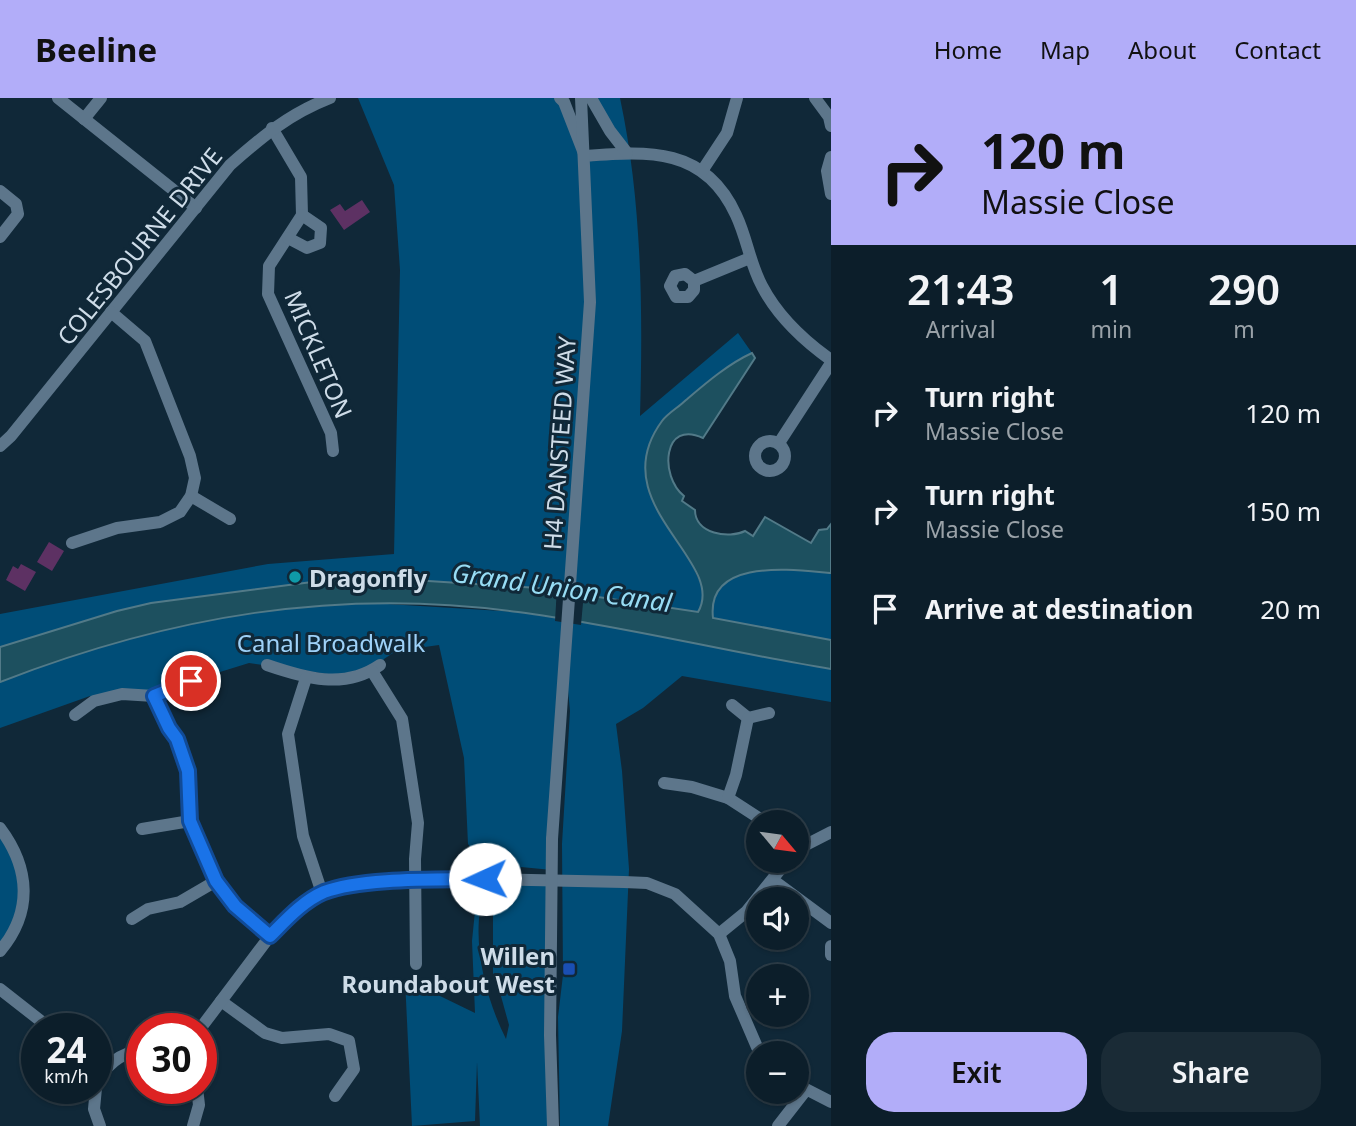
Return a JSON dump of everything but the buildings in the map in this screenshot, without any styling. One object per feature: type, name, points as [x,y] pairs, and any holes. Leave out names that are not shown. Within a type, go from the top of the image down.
[{"type":"street","points":[[58,98],[195,208]]},
{"type":"street","points":[[84,119],[101,98]]},
{"type":"street","name":"COLESBOURNE DRIVE","points":[[0,446],[11,436],[230,165],[272,128],[311,105],[330,98]]},
{"type":"street","points":[[560,98],[585,156],[656,153],[682,160],[702,171],[721,190],[737,216],[762,286],[802,338],[831,361],[779,443]]},
{"type":"street","name":"H4 DANSTEED WAY","points":[[553,1126],[550,1035],[552,839],[590,302],[581,98]]},
{"type":"street","points":[[591,98],[610,131],[627,153]]},
{"type":"street","points":[[702,171],[727,133],[737,98]]},
{"type":"street","points":[[816,98],[829,117],[831,126]]},
{"type":"street","points":[[272,128],[301,177],[302,215],[321,228],[320,243],[307,248],[288,238]]},
{"type":"street","points":[[831,157],[827,172],[831,194]]},
{"type":"street","points":[[0,191],[16,204],[18,214],[0,237]]},
{"type":"street","name":"MICKLETON","points":[[302,215],[269,266],[268,294],[331,433],[333,451]]},
{"type":"street","points":[[694,281],[750,258]]},
{"type":"street","points":[[72,543],[117,527],[160,522],[180,512],[191,496],[195,478],[190,456],[145,341],[111,312]]},
{"type":"street","points":[[191,496],[230,519]]},
{"type":"street","points":[[267,665],[306,678],[327,681],[355,678],[376,668],[402,719],[418,823],[415,881],[416,964]]},
{"type":"street","points":[[306,678],[288,734],[303,836],[322,893]]},
{"type":"street","points":[[75,715],[94,701],[121,694],[154,696],[191,681]]},
{"type":"street","points":[[154,696],[177,739],[188,771],[190,821],[216,881],[235,906],[270,936]]},
{"type":"street","points":[[732,705],[748,718]]},
{"type":"street","points":[[748,718],[769,713]]},
{"type":"street","points":[[728,798],[736,775],[748,718]]},
{"type":"street","points":[[664,783],[692,787],[728,798],[746,810]]},
{"type":"street","points":[[142,829],[190,821]]},
{"type":"street","points":[[0,828],[17,853],[24,880],[19,917],[7,943],[0,951]]},
{"type":"street","points":[[809,843],[831,832]]},
{"type":"street","points":[[719,934],[746,912],[778,873]]},
{"type":"street","points":[[212,1013],[270,936],[293,912],[322,893],[342,887],[374,883],[485,879],[647,883],[675,894],[719,934],[730,961],[735,996],[755,1041]]},
{"type":"street","points":[[772,880],[831,923]]},
{"type":"street","points":[[131,919],[148,909],[180,902],[216,881]]},
{"type":"street","points":[[831,946],[831,955]]},
{"type":"street","points":[[0,989],[31,1013]]},
{"type":"street","points":[[221,1001],[265,1033],[282,1038],[329,1034],[349,1041],[354,1069],[335,1097]]},
{"type":"street","points":[[809,1091],[831,1102]]},
{"type":"street","points":[[94,1104],[100,1126]]},
{"type":"street","points":[[193,1126],[199,1104]]},
{"type":"street","points":[[778,1126],[791,1104]]},
{"type":"green space","points":[[358,98],[560,98],[585,156],[629,152],[591,98],[620,98],[627,137],[633,176],[637,216],[641,336],[640,416],[738,333],[752,353],[741,358],[650,442],[693,567],[704,591],[704,603],[698,612],[538,588],[397,579],[312,582],[151,603],[0,647],[0,614],[268,564],[394,554],[400,270],[394,185]]},
{"type":"green space","points":[[782,569],[831,573],[831,640],[713,618],[714,604],[725,584],[745,574]]},
{"type":"green space","name":"Canal Broadwalk","points":[[371,603],[517,612],[628,629],[831,669],[831,702],[682,676],[643,708],[616,724],[629,869],[622,1031],[608,1126],[560,1126],[558,1017],[563,975],[562,844],[570,711],[565,658],[552,870],[521,867],[516,880],[552,882],[553,1126],[480,1126],[477,1062],[475,1121],[412,1126],[405,979],[475,1013],[472,941],[480,861],[468,844],[464,758],[439,645],[396,651],[380,665],[355,678],[249,663],[154,696],[94,701],[90,696],[0,728],[0,682],[91,650],[182,626],[275,610]],"holes":[[[480,910],[493,913],[493,978],[499,989],[509,1025],[506,1039],[488,993],[479,943]]]},
{"type":"green space","points":[[0,828],[17,853],[22,908],[0,951]]},
{"type":"shaded area","points":[[752,353],[755,358],[703,438],[690,434],[680,436],[673,443],[668,464],[671,476],[684,496],[682,501],[695,510],[701,525],[714,532],[730,534],[745,531],[753,536],[765,517],[811,543],[819,530],[827,529],[831,524],[831,573],[776,570],[738,576],[723,585],[715,598],[713,618],[831,640],[831,669],[518,612],[451,605],[385,603],[319,606],[191,624],[64,659],[0,682],[0,647],[151,603],[312,582],[397,579],[538,588],[698,612],[703,593],[696,572],[654,504],[646,479],[647,451],[667,415],[718,374]]},
{"type":"pier","points":[[557,588],[584,592],[581,625],[555,621]]},
{"type":"place","name":"Dragonfly","points":[[295,577]]},
{"type":"place","name":"Willen Roundabout West","points":[[569,969]]},
{"type":"route","points":[[191,681],[154,696],[177,739],[188,771],[190,821],[216,881],[235,906],[270,936],[293,912],[322,893],[342,887],[374,883],[485,879]]},
{"type":"water label","name":"Grand Union Canal","points":[[562,587]]}]
